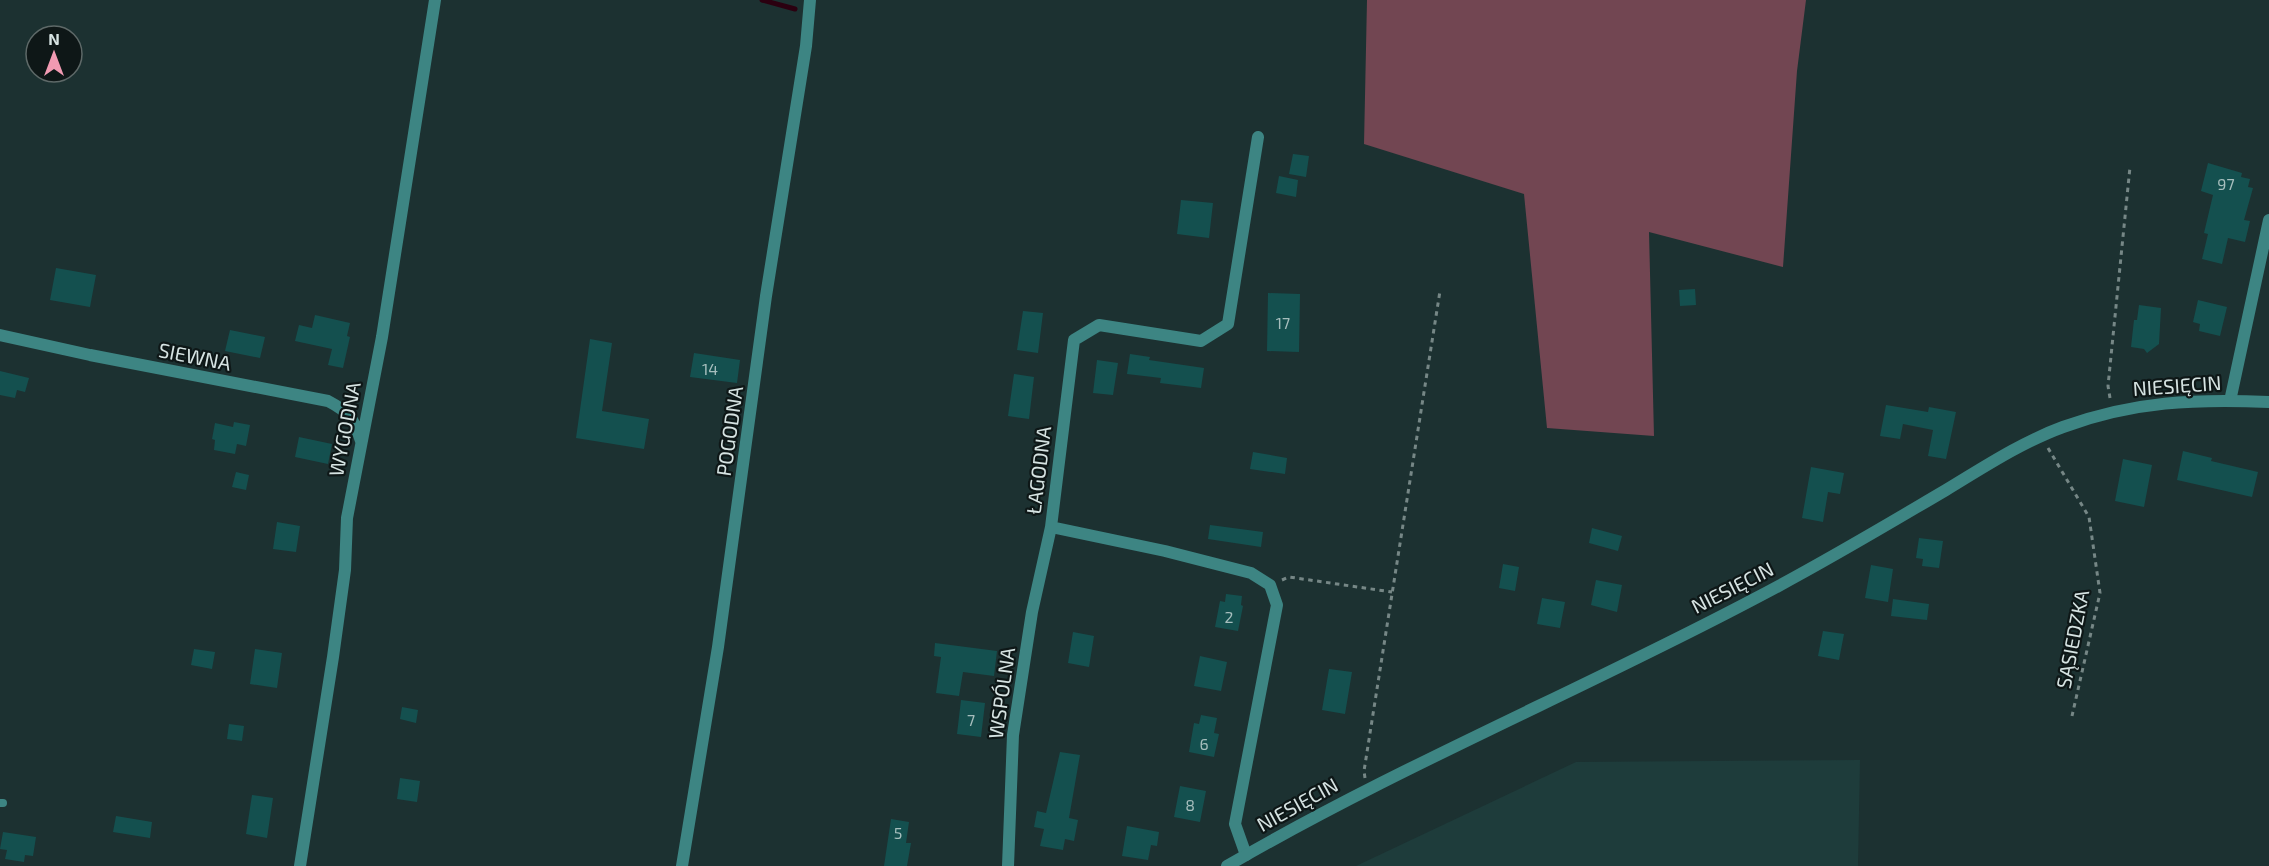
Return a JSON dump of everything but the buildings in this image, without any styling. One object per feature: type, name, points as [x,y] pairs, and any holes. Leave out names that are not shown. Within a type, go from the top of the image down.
[{"type":"street","name":"WYGODNA","points":[[300,866],[345,570],[347,518],[382,338],[435,0]]},
{"type":"street","name":"POGODNA","points":[[682,866],[718,647],[768,285],[806,46],[810,0]]},
{"type":"street","name":"ŁAGODNA","points":[[1258,137],[1228,324],[1201,341],[1099,325],[1074,340],[1051,527],[1165,551],[1251,573],[1270,585]]},
{"type":"street","points":[[2230,401],[2269,220]]},
{"type":"street","name":"SIEWNA","points":[[0,334],[90,355],[328,401],[343,409],[355,422],[361,442]]},
{"type":"street","name":"NIESIĘCIN","points":[[1227,866],[1367,788],[1752,600],[1819,564],[1968,476],[2062,427],[2113,412],[2159,403],[2269,402]]},
{"type":"street","name":"WSPÓLNA","points":[[1008,866],[1013,735],[1032,612],[1051,527]]},
{"type":"street","points":[[1246,855],[1235,824],[1276,605],[1270,585]]},
{"type":"path","points":[[2113,412],[2108,386],[2130,167]]},
{"type":"path","points":[[1367,788],[1364,771],[1440,291]]},
{"type":"path","name":"SĄSIEDZKA","points":[[2042,436],[2089,517],[2100,592],[2072,716]]},
{"type":"path","points":[[1270,585],[1289,577],[1392,592]]},
{"type":"shaded area","points":[[1367,0],[1806,0],[1797,71],[1783,267],[1649,232],[1654,436],[1547,428],[1524,194],[1364,144]]},
{"type":"shaded area","points":[[1860,760],[1858,866],[1356,866],[1576,762]]},
{"type":"waterway","points":[[762,0],[795,9]]}]
